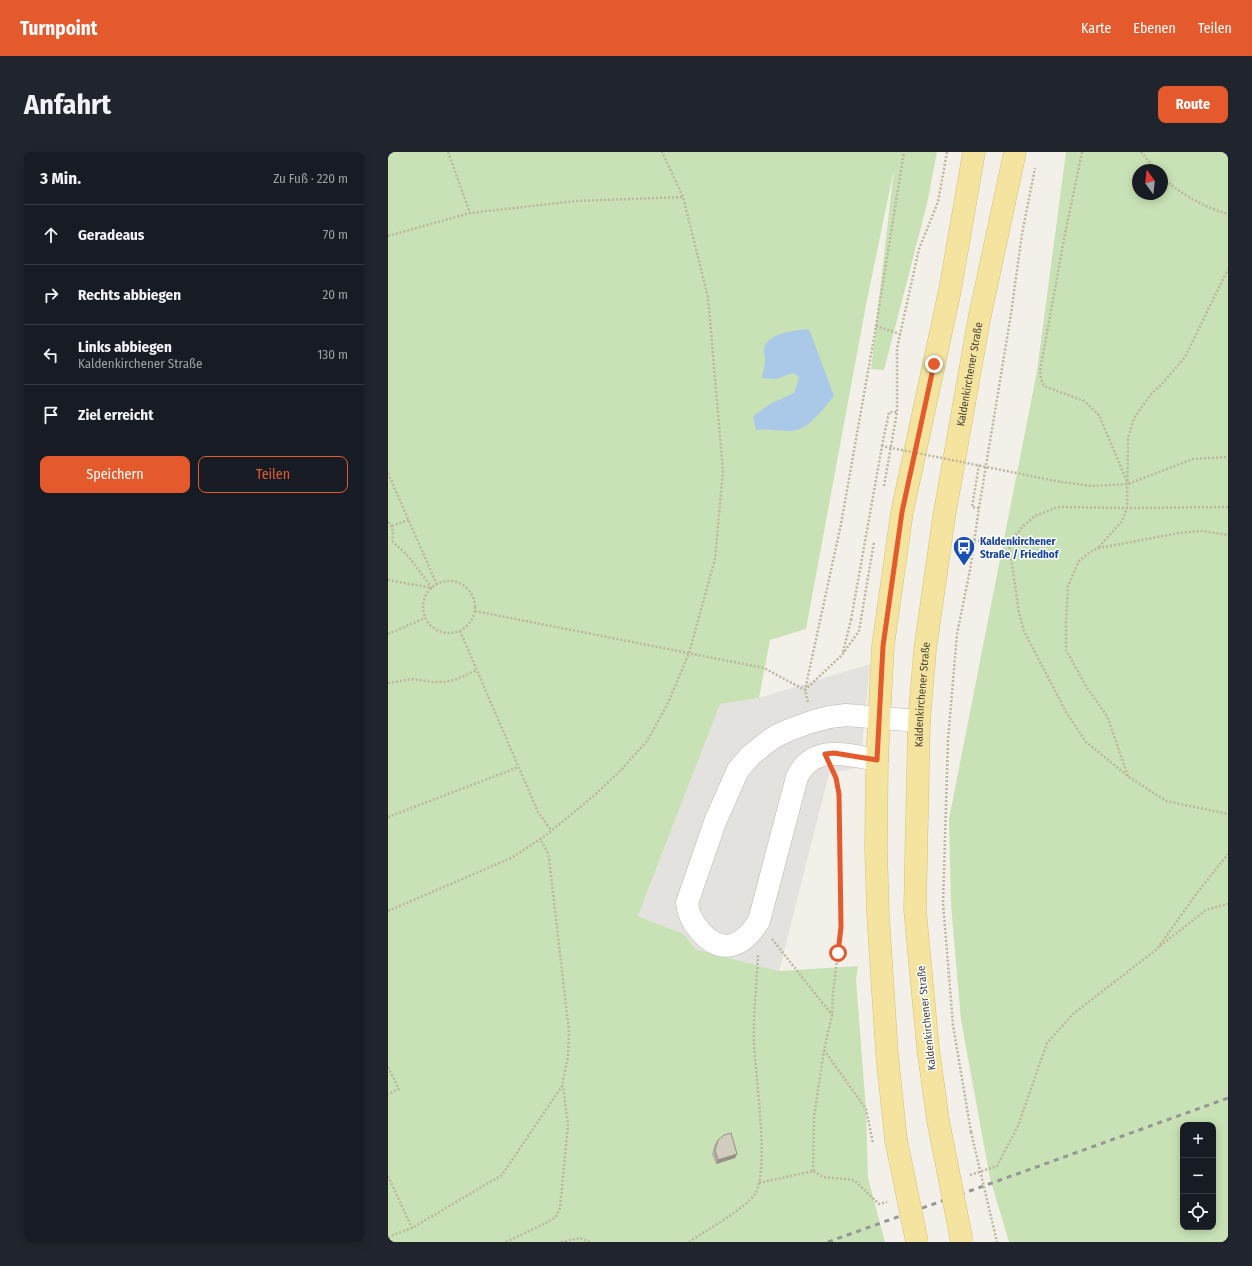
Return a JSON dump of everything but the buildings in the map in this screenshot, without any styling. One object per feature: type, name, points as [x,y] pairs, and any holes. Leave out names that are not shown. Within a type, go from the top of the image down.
[{"type":"main road","points":[[917,1242],[896,1140],[887,1054],[878,915],[876,848],[877,760],[883,646],[902,512],[950,290],[974,152]]},
{"type":"main road","name":"Kaldenkirchener Straße","points":[[962,1242],[938,1120],[928,1048],[915,910],[919,721],[925,650],[944,517],[979,320],[1016,152]]},
{"type":"lane","points":[[877,760],[834,753],[825,754],[807,763],[803,767],[797,777],[760,921],[749,934],[739,942],[732,945],[723,946],[715,944],[707,939],[696,927],[689,913],[687,904],[715,822],[738,770],[752,755],[776,736],[814,721],[846,715],[919,721]]},
{"type":"path","points":[[448,152],[470,213]]},
{"type":"path","points":[[388,911],[511,858],[540,840],[597,793],[623,768],[647,741],[668,703],[689,653],[715,559],[723,471],[708,297],[683,197],[662,152]]},
{"type":"path","points":[[814,721],[805,690],[841,524],[876,326],[904,152]]},
{"type":"path","points":[[883,490],[897,412],[897,348],[919,249],[938,202],[947,152]]},
{"type":"path","points":[[1082,152],[1064,239],[1040,371],[1041,379],[1044,386],[1084,401],[1099,415],[1128,484]]},
{"type":"path","points":[[1141,152],[1151,164]]},
{"type":"path","points":[[997,1242],[971,1132],[953,1025],[943,903],[948,740],[957,634],[970,570],[1011,314],[1022,234],[1036,167]]},
{"type":"path","points":[[1168,182],[1193,200],[1213,210],[1228,214]]},
{"type":"path","points":[[388,236],[470,213],[576,201],[683,197]]},
{"type":"path","points":[[1099,548],[1122,521],[1127,508],[1128,438],[1134,418],[1152,393],[1161,385],[1185,357],[1228,269]]},
{"type":"path","points":[[876,326],[900,334]]},
{"type":"path","points":[[842,654],[851,620],[889,412],[897,412]]},
{"type":"path","points":[[882,446],[1061,482],[1092,486],[1128,484],[1193,459],[1228,457]]},
{"type":"path","points":[[979,465],[972,507],[979,508]]},
{"type":"path","points":[[388,473],[436,585]]},
{"type":"path","points":[[1228,508],[1058,507],[1035,516],[1023,526],[1010,544],[1019,613],[1024,631],[1066,712],[1086,742],[1129,777],[1166,800],[1228,814]]},
{"type":"path","points":[[392,526],[409,520]]},
{"type":"path","points":[[388,522],[392,526],[393,542],[409,557],[432,588]]},
{"type":"path","points":[[1129,777],[1106,716],[1087,688],[1066,650],[1068,586],[1079,561],[1090,552],[1099,548],[1202,531],[1228,535]]},
{"type":"path","points":[[805,690],[842,654],[859,630],[875,537]]},
{"type":"path","points":[[974,540],[1010,544]]},
{"type":"path","points":[[388,580],[432,588]]},
{"type":"path","points":[[444,582],[460,584],[467,588],[473,599],[475,611],[472,619],[467,626],[460,631],[452,633],[440,632],[430,625],[425,618],[423,603],[426,596],[436,585],[444,582]]},
{"type":"path","points":[[475,611],[764,668],[805,690]]},
{"type":"path","points":[[388,634],[425,618]]},
{"type":"path","points":[[460,631],[538,812],[551,830]]},
{"type":"path","points":[[388,683],[413,679],[432,682],[445,682],[457,679],[477,670]]},
{"type":"path","points":[[813,1171],[814,1118],[824,1050],[832,1015],[833,993],[841,927],[839,794],[836,778],[825,754]]},
{"type":"path","points":[[388,817],[519,767]]},
{"type":"path","points":[[506,1242],[546,1224],[556,1216],[560,1208],[568,1125],[562,1086],[568,1056],[569,1032],[549,858],[547,851],[540,840]]},
{"type":"path","points":[[1157,949],[1197,893],[1228,854]]},
{"type":"path","points":[[968,1175],[997,1166],[1018,1126],[1047,1044],[1073,1014],[1206,910],[1228,904]]},
{"type":"path","points":[[760,921],[769,935],[832,1015]]},
{"type":"path","points":[[689,1242],[748,1203],[756,1192],[759,1183],[762,1150],[754,1041],[758,953]]},
{"type":"path","points":[[824,1050],[866,1109],[874,1148]]},
{"type":"path","points":[[388,1067],[399,1089],[388,1094]]},
{"type":"path","points":[[388,1237],[412,1228],[502,1176],[562,1086]]},
{"type":"path","points":[[759,1183],[813,1171],[823,1177],[854,1180],[879,1204],[894,1199]]},
{"type":"path","points":[[388,1176],[412,1228]]},
{"type":"path","points":[[561,1242],[580,1238],[590,1242]]},
{"type":"green space","points":[[388,152],[937,152],[927,204],[884,370],[871,369],[894,169],[866,305],[806,629],[770,640],[759,698],[720,705],[638,916],[684,934],[696,949],[779,971],[858,966],[856,980],[866,1109],[868,1178],[885,1242],[388,1242]]},
{"type":"green space","points":[[1066,152],[1228,152],[1228,1242],[1009,1242],[990,1178],[961,1020],[951,905],[949,819],[1037,371]]},
{"type":"shaded area","points":[[870,664],[860,767],[829,774],[779,971],[696,949],[684,934],[638,916],[720,704],[759,698]]},
{"type":"water","points":[[809,329],[834,396],[817,416],[802,428],[791,431],[756,430],[753,416],[772,403],[794,393],[799,377],[793,373],[776,379],[762,378],[766,344],[776,336],[797,330]]},
{"type":"railway","points":[[828,1242],[1228,1098]]},
{"type":"place","name":"Kaldenkirchener Straße / Friedhof","points":[[964,566]]},
{"type":"route","points":[[838,953],[841,927],[839,794],[836,778],[825,754],[834,753],[877,760],[883,646],[902,512],[934,364]]}]
